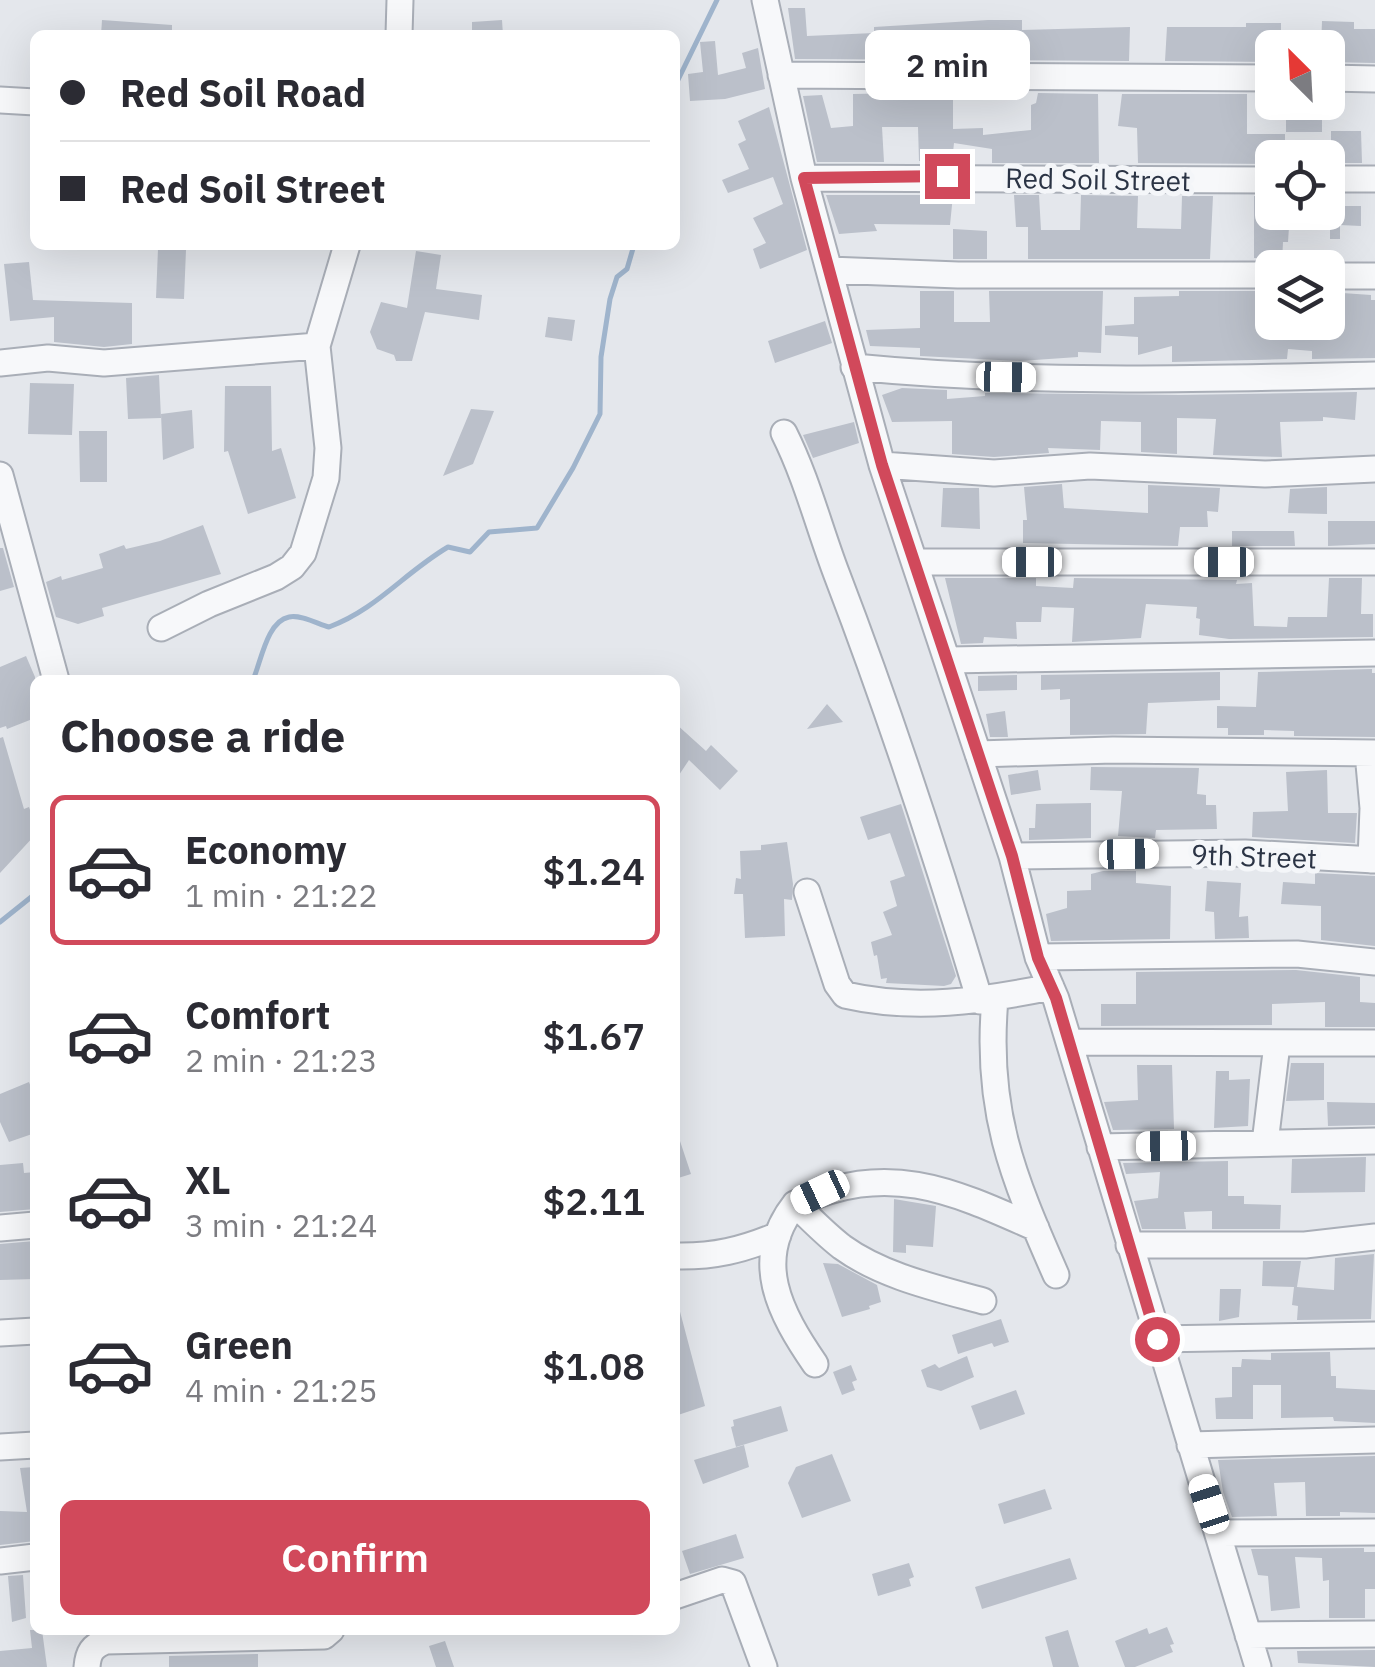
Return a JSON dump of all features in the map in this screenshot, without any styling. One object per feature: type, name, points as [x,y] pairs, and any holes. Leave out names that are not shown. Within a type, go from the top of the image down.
[{"type":"street","points":[[399,30],[400,0]]},
{"type":"street","points":[[765,0],[804,178],[882,465],[1012,856],[1038,958],[1069,1042],[1258,1667]]},
{"type":"street","points":[[782,75],[1255,78]]},
{"type":"street","points":[[1345,78],[1375,78]]},
{"type":"street","points":[[0,100],[30,102]]},
{"type":"street","name":"Red Soil Street","points":[[804,178],[1255,180]]},
{"type":"street","points":[[1345,179],[1375,179]]},
{"type":"street","points":[[160,628],[208,604],[276,578],[303,553],[322,500],[327,463],[317,346],[345,250]]},
{"type":"street","points":[[829,270],[958,275],[1255,275]]},
{"type":"street","points":[[1345,276],[1375,276]]},
{"type":"street","points":[[0,363],[48,358],[104,363],[317,346]]},
{"type":"street","points":[[854,367],[949,376],[1375,376]]},
{"type":"street","points":[[784,433],[804,474],[868,651],[988,1000],[992,1078],[1004,1148],[1056,1275]]},
{"type":"street","points":[[882,465],[994,473],[1090,466],[1265,474],[1375,469]]},
{"type":"street","points":[[0,475],[55,675]]},
{"type":"street","points":[[916,562],[1375,562]]},
{"type":"street","points":[[948,660],[1375,653]]},
{"type":"street","points":[[978,754],[1113,750],[1372,753],[1373,860]]},
{"type":"street","name":"9th Street","points":[[1012,856],[1245,853],[1373,860]]},
{"type":"street","points":[[807,892],[836,984],[844,995],[936,1005],[988,1000],[1051,987]]},
{"type":"street","points":[[1038,958],[1298,954],[1374,963]]},
{"type":"street","points":[[1069,1042],[1375,1043]]},
{"type":"street","points":[[1265,1143],[1277,1044]]},
{"type":"street","points":[[1100,1147],[1375,1141]]},
{"type":"street","points":[[815,1364],[786,1321],[773,1279],[778,1234],[782,1220],[794,1204],[820,1192],[890,1180],[966,1196],[1036,1228]]},
{"type":"street","points":[[794,1204],[844,1248],[870,1262],[926,1285],[983,1301]]},
{"type":"street","points":[[0,1228],[30,1226]]},
{"type":"street","points":[[680,1256],[742,1250],[778,1234]]},
{"type":"street","points":[[1129,1244],[1305,1245],[1375,1237]]},
{"type":"street","points":[[0,1334],[30,1332]]},
{"type":"street","points":[[1157,1339],[1375,1335]]},
{"type":"street","points":[[1190,1445],[1375,1440]]},
{"type":"street","points":[[0,1447],[30,1445]]},
{"type":"street","points":[[1218,1533],[1375,1532]]},
{"type":"street","points":[[0,1561],[30,1558]]},
{"type":"street","points":[[680,1594],[722,1580],[733,1583],[764,1667]]},
{"type":"street","points":[[1248,1635],[1375,1634]]},
{"type":"street","points":[[87,1667],[96,1644],[106,1641],[325,1635]]},
{"type":"building","points":[[788,8],[805,8],[807,36],[874,33],[874,27],[988,20],[1022,20],[1022,30],[1130,27],[1129,61],[795,59]]},
{"type":"building","points":[[102,20],[172,25],[172,30],[101,30]]},
{"type":"building","points":[[502,20],[503,30],[472,30],[472,22]]},
{"type":"building","points":[[1322,21],[1354,22],[1354,29],[1375,29],[1375,63],[1345,62],[1345,30],[1322,30]]},
{"type":"building","points":[[1246,23],[1281,23],[1281,30],[1255,30],[1255,62],[1165,61],[1167,27],[1246,27]]},
{"type":"building","points":[[715,41],[718,75],[746,68],[742,53],[758,48],[765,89],[725,99],[690,101],[688,74],[703,72],[700,42]]},
{"type":"building","points":[[953,92],[953,129],[983,128],[983,135],[1031,130],[1031,105],[1036,103],[1038,93],[1098,94],[1099,163],[992,163],[992,149],[954,143],[952,162],[919,161],[918,127],[882,127],[884,162],[817,162],[803,96],[822,95],[831,128],[853,126],[853,94]]},
{"type":"building","points":[[1122,94],[1247,94],[1247,134],[1285,134],[1285,140],[1255,140],[1255,164],[1138,163],[1137,128],[1118,126]]},
{"type":"building","points":[[769,107],[807,250],[760,269],[753,249],[766,243],[753,218],[783,204],[773,177],[728,193],[722,180],[749,169],[738,144],[746,140],[738,121]]},
{"type":"building","points":[[1286,120],[1322,120],[1322,132],[1286,132]]},
{"type":"building","points":[[1331,131],[1361,131],[1362,163],[1345,163],[1345,140],[1331,140]]},
{"type":"building","points":[[826,195],[953,195],[950,225],[874,224],[877,231],[839,234]]},
{"type":"building","points":[[1014,195],[1039,195],[1041,230],[1080,230],[1081,195],[1138,196],[1137,228],[1181,229],[1182,196],[1213,196],[1210,259],[1028,259],[1028,227],[1016,227]]},
{"type":"building","points":[[1255,196],[1255,230],[1289,230],[1283,250],[1255,250],[1254,258]]},
{"type":"building","points":[[1345,206],[1361,206],[1361,226],[1345,225]]},
{"type":"building","points":[[953,229],[987,231],[987,259],[953,259]]},
{"type":"building","points":[[1330,230],[1340,230],[1340,239],[1330,239]]},
{"type":"building","points":[[158,250],[186,250],[184,299],[156,298]]},
{"type":"building","points":[[416,251],[441,255],[436,289],[482,295],[479,320],[425,312],[412,361],[396,361],[394,355],[377,349],[370,332],[381,302],[407,308]]},
{"type":"building","points":[[29,262],[33,300],[132,303],[132,344],[104,347],[54,342],[54,317],[10,321],[4,264]]},
{"type":"building","points":[[920,291],[954,291],[954,322],[990,322],[989,291],[1103,291],[1101,353],[1078,352],[1078,357],[1020,361],[920,356],[920,348],[870,346],[866,330],[920,328]]},
{"type":"building","points":[[1179,291],[1255,291],[1255,340],[1345,340],[1345,293],[1371,295],[1371,300],[1375,300],[1375,358],[1312,359],[1312,351],[1288,349],[1287,359],[1172,362],[1172,346],[1138,355],[1138,337],[1105,335],[1105,326],[1134,324],[1134,297],[1179,296]]},
{"type":"building","points":[[548,317],[575,320],[572,341],[545,337]]},
{"type":"building","points":[[825,321],[832,343],[775,363],[768,341]]},
{"type":"building","points":[[159,375],[161,418],[128,419],[126,378]]},
{"type":"building","points":[[30,383],[74,384],[72,435],[28,434]]},
{"type":"building","points":[[225,386],[271,386],[272,451],[281,448],[296,498],[248,514],[228,451],[224,452]]},
{"type":"building","points":[[902,388],[947,390],[947,399],[985,393],[1357,392],[1355,420],[1323,417],[1323,421],[1280,422],[1282,457],[1213,455],[1216,419],[1177,418],[1177,454],[1141,452],[1141,422],[1101,421],[1100,450],[1048,448],[1049,453],[994,457],[952,454],[952,421],[892,422],[882,395]]},
{"type":"building","points":[[471,409],[494,411],[473,464],[443,476]]},
{"type":"building","points":[[192,410],[194,448],[163,460],[161,414]]},
{"type":"building","points":[[854,422],[859,443],[813,458],[803,435]]},
{"type":"building","points":[[79,431],[107,431],[107,482],[80,482]]},
{"type":"building","points":[[1062,484],[1064,508],[1148,513],[1148,485],[1220,488],[1218,512],[1207,511],[1208,527],[1180,527],[1178,546],[1023,543],[1023,520],[1027,520],[1024,487]]},
{"type":"building","points":[[1327,487],[1327,514],[1288,513],[1290,489]]},
{"type":"building","points":[[943,488],[979,488],[980,529],[941,527]]},
{"type":"building","points":[[1328,521],[1375,521],[1375,544],[1328,546]]},
{"type":"building","points":[[203,525],[221,574],[102,608],[104,616],[78,624],[56,617],[46,582],[103,568],[99,554],[124,545],[126,549],[160,541]]},
{"type":"building","points":[[1232,531],[1294,531],[1295,546],[1232,546]]},
{"type":"building","points":[[0,548],[14,587],[0,591]]},
{"type":"building","points":[[945,578],[1036,578],[1036,586],[1073,588],[1074,578],[1237,580],[1236,584],[1252,583],[1254,626],[1287,627],[1288,617],[1327,617],[1329,578],[1362,578],[1361,614],[1373,614],[1373,637],[1229,639],[1199,635],[1197,607],[1146,604],[1141,638],[1072,642],[1074,608],[1042,607],[1041,622],[1016,622],[1017,639],[984,637],[983,643],[961,644]]},
{"type":"building","points":[[26,656],[34,675],[30,675],[30,720],[7,729],[0,728],[0,667]]},
{"type":"building","points":[[1372,669],[1375,737],[1294,736],[1294,731],[1264,730],[1264,735],[1228,735],[1228,728],[1217,728],[1217,706],[1256,707],[1258,672]]},
{"type":"building","points":[[1220,672],[1220,700],[1148,703],[1146,734],[1070,735],[1070,699],[1060,700],[1060,689],[1041,690],[1041,675]]},
{"type":"building","points":[[1017,675],[1017,690],[978,691],[978,676]]},
{"type":"building","points":[[827,704],[843,722],[807,729]]},
{"type":"building","points":[[1005,711],[1008,737],[990,737],[986,714]]},
{"type":"building","points":[[680,728],[706,751],[711,745],[738,771],[720,790],[689,760],[680,774]]},
{"type":"building","points":[[3,737],[24,809],[30,810],[30,840],[0,873]]},
{"type":"building","points":[[1091,767],[1199,768],[1197,794],[1206,795],[1206,805],[1216,805],[1217,829],[1156,830],[1155,838],[1118,836],[1122,791],[1090,790]]},
{"type":"building","points":[[1038,770],[1041,790],[1011,795],[1008,775]]},
{"type":"building","points":[[1327,770],[1328,813],[1357,813],[1355,843],[1252,837],[1253,812],[1288,811],[1286,772]]},
{"type":"building","points":[[1091,803],[1091,838],[1029,840],[1029,828],[1035,828],[1036,804]]},
{"type":"building","points":[[901,804],[956,976],[944,986],[886,983],[887,978],[881,979],[877,955],[874,956],[871,942],[892,935],[883,912],[897,906],[890,881],[905,876],[890,833],[868,840],[860,817]]},
{"type":"building","points":[[787,842],[793,884],[792,900],[784,899],[785,936],[745,938],[743,894],[734,894],[736,878],[741,879],[740,851]]},
{"type":"building","points":[[1136,871],[1136,883],[1171,886],[1170,939],[1051,941],[1046,914],[1067,908],[1067,891],[1091,890],[1091,874]]},
{"type":"building","points":[[1315,873],[1375,876],[1375,946],[1321,940],[1321,906],[1281,904],[1283,882],[1315,884]]},
{"type":"building","points":[[1207,881],[1241,883],[1239,917],[1248,916],[1249,938],[1215,939],[1214,912],[1205,911]]},
{"type":"building","points":[[1296,970],[1360,977],[1360,1002],[1375,1003],[1375,1027],[1325,1027],[1325,1002],[1272,1004],[1272,1025],[1101,1026],[1101,1004],[1136,1004],[1136,972]]},
{"type":"building","points":[[1291,1063],[1324,1063],[1324,1100],[1286,1101]]},
{"type":"building","points":[[1137,1065],[1172,1065],[1174,1129],[1113,1130],[1104,1102],[1138,1100]]},
{"type":"building","points":[[1216,1071],[1229,1071],[1229,1080],[1250,1079],[1248,1126],[1214,1128]]},
{"type":"building","points":[[29,1082],[30,1135],[9,1142],[0,1122],[0,1094]]},
{"type":"building","points":[[1327,1102],[1375,1103],[1375,1125],[1328,1126]]},
{"type":"building","points":[[680,1141],[691,1174],[680,1177]]},
{"type":"building","points":[[1366,1157],[1365,1192],[1291,1193],[1292,1159]]},
{"type":"building","points":[[1228,1161],[1228,1196],[1244,1196],[1244,1204],[1281,1205],[1280,1229],[1212,1229],[1212,1211],[1184,1212],[1186,1229],[1142,1229],[1134,1201],[1158,1198],[1160,1172],[1126,1174],[1123,1163]]},
{"type":"building","points":[[23,1163],[24,1173],[30,1172],[30,1209],[0,1212],[0,1165]]},
{"type":"building","points":[[894,1199],[936,1206],[933,1247],[906,1245],[906,1253],[893,1252]]},
{"type":"building","points":[[30,1241],[30,1279],[0,1280],[0,1244]]},
{"type":"building","points":[[1374,1254],[1371,1319],[1297,1320],[1298,1306],[1292,1305],[1294,1287],[1262,1286],[1263,1261],[1301,1261],[1297,1287],[1334,1290],[1335,1258]]},
{"type":"building","points":[[823,1263],[838,1264],[877,1285],[881,1302],[842,1317]]},
{"type":"building","points":[[1220,1289],[1241,1289],[1239,1317],[1219,1321]]},
{"type":"building","points":[[680,1312],[705,1406],[680,1414]]},
{"type":"building","points":[[1001,1319],[1009,1342],[958,1354],[952,1335]]},
{"type":"building","points":[[1330,1352],[1336,1388],[1375,1390],[1375,1423],[1334,1421],[1333,1417],[1281,1418],[1281,1385],[1253,1385],[1253,1419],[1216,1419],[1215,1398],[1232,1397],[1232,1367],[1241,1367],[1242,1359],[1271,1360],[1271,1353]]},
{"type":"building","points":[[967,1356],[974,1377],[941,1391],[927,1387],[921,1370],[935,1364],[939,1368]]},
{"type":"building","points":[[851,1365],[857,1380],[852,1382],[855,1390],[842,1395],[833,1372]]},
{"type":"building","points":[[1016,1390],[1025,1414],[980,1430],[971,1406]]},
{"type":"building","points":[[781,1406],[788,1431],[736,1447],[733,1420]]},
{"type":"building","points":[[744,1445],[749,1467],[703,1484],[694,1460]]},
{"type":"building","points":[[832,1454],[851,1501],[802,1518],[788,1483],[796,1467]]},
{"type":"building","points":[[1375,1456],[1375,1513],[1340,1512],[1340,1516],[1306,1516],[1305,1482],[1274,1483],[1277,1516],[1232,1517],[1218,1460]]},
{"type":"building","points":[[30,1467],[30,1542],[0,1545],[0,1511],[27,1512],[20,1468]]},
{"type":"building","points":[[1045,1489],[1052,1509],[1004,1524],[998,1504]]},
{"type":"building","points":[[736,1534],[744,1558],[690,1574],[682,1551]]},
{"type":"building","points":[[1364,1548],[1364,1552],[1375,1552],[1375,1589],[1365,1589],[1365,1618],[1329,1618],[1329,1580],[1323,1581],[1322,1558],[1295,1557],[1300,1608],[1271,1611],[1268,1576],[1258,1575],[1251,1549]]},
{"type":"building","points":[[1070,1558],[1077,1579],[982,1609],[975,1587]]},
{"type":"building","points":[[909,1563],[914,1577],[909,1579],[911,1586],[878,1596],[872,1574]]},
{"type":"building","points":[[23,1575],[26,1618],[12,1622],[8,1576]]},
{"type":"building","points":[[1167,1627],[1173,1652],[1125,1667],[1115,1641],[1147,1628],[1149,1634]]},
{"type":"building","points":[[1068,1630],[1079,1667],[1053,1667],[1045,1637]]},
{"type":"building","points":[[31,1635],[43,1635],[47,1667],[0,1667],[0,1651],[32,1648]]},
{"type":"building","points":[[445,1641],[454,1667],[436,1667],[429,1646]]},
{"type":"building","points":[[1375,1650],[1375,1667],[1298,1663],[1297,1651]]},
{"type":"building","points":[[258,1654],[258,1667],[169,1667],[169,1656]]},
{"type":"waterway","points":[[680,76],[717,0]]},
{"type":"waterway","points":[[255,675],[270,634],[281,620],[298,617],[329,627],[362,611],[448,547],[470,552],[489,532],[537,528],[600,414],[601,357],[610,299],[633,250]]},
{"type":"waterway","points":[[0,922],[30,898]]},
{"type":"route","points":[[947,176],[804,178],[882,465],[1012,856],[1038,958],[1056,998],[1157,1339]]}]
